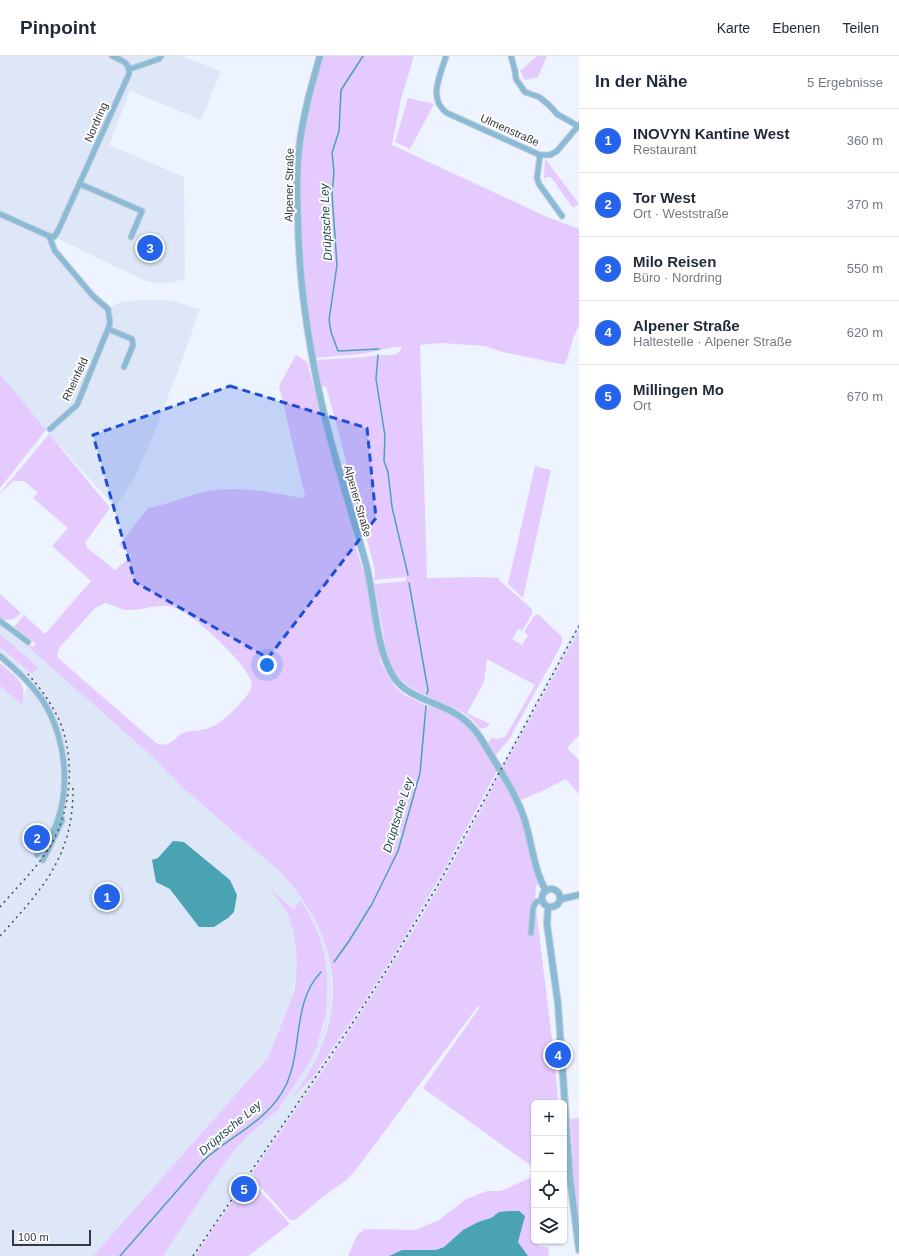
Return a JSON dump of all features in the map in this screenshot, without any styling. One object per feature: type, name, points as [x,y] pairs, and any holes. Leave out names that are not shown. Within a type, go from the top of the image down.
[{"type":"street","points":[[112,56],[125,62],[130,69],[159,59],[161,56]]},
{"type":"street","name":"Alpener Straße","points":[[320,56],[305,115],[299,150],[297,180],[298,250],[304,305],[323,409],[367,567],[384,657],[386,664],[394,678],[408,690],[417,696],[461,717],[480,737],[519,805],[530,842],[536,870],[546,891]]},
{"type":"street","name":"Ulmenstraße","points":[[446,56],[436,93],[436,100],[442,109],[447,113],[540,155],[537,178],[538,184],[562,216]]},
{"type":"street","points":[[511,56],[516,79],[525,92],[539,97],[557,114],[578,126],[557,151],[550,155],[540,155]]},
{"type":"street","name":"Nordring","points":[[49,236],[54,237],[58,232],[130,69]]},
{"type":"street","points":[[80,184],[142,211],[131,237]]},
{"type":"street","points":[[0,214],[49,236]]},
{"type":"street","name":"Rheinfeld","points":[[49,236],[55,251],[93,296],[108,309],[110,323],[77,405],[50,429]]},
{"type":"street","points":[[108,330],[132,340],[133,345],[124,367]]},
{"type":"street","points":[[0,621],[28,642]]},
{"type":"street","points":[[0,656],[26,679],[41,698],[57,730],[63,753],[63,795],[60,814],[45,846],[37,855]]},
{"type":"street","points":[[43,860],[62,821],[60,814]]},
{"type":"street","points":[[551,889],[560,895],[560,899],[557,906],[548,907],[542,900],[546,891],[551,889]]},
{"type":"street","points":[[560,899],[579,895]]},
{"type":"street","points":[[531,933],[533,908],[536,902],[542,900]]},
{"type":"street","points":[[548,907],[546,924],[558,1004],[570,1178],[579,1250]]},
{"type":"highlighted area","points":[[230,386],[367,428],[376,518],[268,658],[135,582],[93,435]]},
{"type":"shaded area","points":[[0,56],[182,56],[221,71],[201,120],[130,91],[109,145],[184,177],[185,278],[175,282],[159,284],[143,280],[55,237],[50,236],[52,243],[107,309],[123,301],[164,300],[174,301],[200,309],[156,429],[134,479],[115,507],[49,434],[0,374]]},
{"type":"shaded area","points":[[320,56],[414,56],[401,99],[392,145],[545,216],[579,229],[579,325],[565,365],[503,352],[485,346],[441,343],[420,345],[427,578],[500,578],[499,580],[532,609],[532,614],[522,631],[518,629],[512,639],[522,645],[528,635],[524,632],[534,616],[538,614],[562,637],[562,642],[559,649],[510,738],[495,756],[488,743],[492,737],[496,739],[505,737],[535,685],[487,659],[484,682],[467,713],[490,724],[486,727],[479,728],[472,719],[462,712],[413,688],[402,680],[394,670],[387,652],[374,584],[406,581],[406,577],[373,580],[375,577],[375,570],[326,386],[322,387],[317,362],[318,360],[395,355],[401,350],[402,347],[394,347],[363,354],[313,358],[304,305],[299,150]]},
{"type":"shaded area","points":[[537,56],[547,56],[538,77],[525,80],[520,71]]},
{"type":"shaded area","points":[[408,98],[434,104],[410,149],[395,142]]},
{"type":"shaded area","points":[[545,160],[579,204],[573,208],[551,177],[544,179]]},
{"type":"shaded area","points":[[296,355],[307,362],[342,489],[357,551],[367,583],[381,663],[388,676],[396,688],[406,696],[425,705],[454,715],[463,722],[476,734],[497,771],[445,868],[403,940],[366,999],[311,1080],[308,1081],[290,1101],[316,1060],[330,1021],[333,997],[332,974],[327,951],[319,929],[308,908],[294,888],[278,870],[183,788],[154,758],[26,645],[34,647],[36,644],[14,627],[24,615],[45,634],[91,581],[52,546],[68,528],[33,498],[38,493],[24,481],[13,481],[0,494],[49,434],[110,508],[85,543],[87,545],[86,547],[115,570],[132,556],[119,545],[148,508],[199,493],[226,489],[264,491],[303,498],[305,496],[279,386]],"holes":[[[105,603],[128,610],[167,606],[184,612],[215,637],[242,666],[249,676],[252,685],[248,694],[232,712],[214,726],[203,730],[185,732],[166,744],[156,743],[58,658],[57,654],[60,647],[95,608]]]},
{"type":"shaded area","points":[[0,374],[46,430],[0,488]]},
{"type":"shaded area","points":[[535,466],[551,470],[523,598],[508,584]]},
{"type":"shaded area","points":[[0,594],[21,613],[12,620],[0,618]]},
{"type":"shaded area","points":[[579,621],[579,631],[448,870],[406,942],[368,1002],[253,1172],[255,1181],[245,1195],[238,1193],[195,1256],[163,1256],[223,1165],[244,1139],[278,1110],[310,1062],[323,1028],[327,998],[327,973],[324,952],[319,935],[308,912],[300,900],[295,909],[273,892],[288,914],[294,934],[297,972],[291,1000],[268,1058],[93,1256],[0,1256],[0,686],[22,705],[29,677],[0,651],[0,647],[32,674],[38,667],[0,634],[0,625],[26,645],[154,758],[183,788],[278,870],[291,883],[315,917],[322,931],[330,963],[332,990],[331,1014],[322,1045],[314,1063],[292,1099],[308,1081],[311,1080],[329,1054],[366,999],[419,914],[466,831]]},
{"type":"shaded area","points":[[579,631],[579,735],[567,748],[579,760],[579,794],[566,779],[520,800],[502,770]]},
{"type":"shaded area","points":[[0,634],[38,667],[32,674],[0,647]]},
{"type":"shaded area","points":[[0,663],[16,676],[22,685],[22,705],[0,686]]},
{"type":"shaded area","points":[[499,775],[514,799],[523,825],[538,885],[536,886],[535,900],[555,1065],[558,1100],[531,1100],[531,1166],[423,1088],[480,1007],[478,1006],[355,1171],[345,1181],[295,1220],[290,1220],[255,1181],[253,1172],[376,990],[421,917]]},
{"type":"shaded area","points":[[271,890],[294,909],[300,900],[308,912],[319,935],[324,952],[327,973],[325,1018],[316,1049],[310,1062],[278,1110],[244,1139],[223,1165],[163,1256],[93,1256],[268,1058],[295,987],[297,961],[294,934],[288,914]]},
{"type":"shaded area","points":[[579,1118],[579,1224],[571,1155],[573,1155],[570,1119]]},
{"type":"shaded area","points":[[531,1177],[531,1244],[548,1247],[549,1256],[528,1256],[518,1242],[519,1211],[499,1212],[491,1218],[478,1222],[463,1230],[444,1247],[436,1250],[402,1250],[389,1256],[348,1256],[357,1235],[365,1229],[416,1230],[439,1220],[466,1199],[487,1191],[501,1191]]},
{"type":"shaded area","points":[[253,1183],[290,1224],[248,1256],[195,1256],[238,1193],[240,1192],[245,1195]]},
{"type":"water","points":[[173,841],[184,842],[230,880],[237,895],[234,912],[214,927],[199,927],[170,889],[156,882],[152,860],[158,858]]},
{"type":"water","points":[[519,1211],[525,1216],[518,1242],[528,1256],[389,1256],[402,1250],[436,1250],[444,1247],[463,1230],[478,1222],[491,1218],[499,1212]]},
{"type":"waterway","name":"Drüptsche Ley","points":[[363,56],[341,90],[339,131],[332,153],[334,172],[332,194],[337,265],[329,320],[331,332],[338,351],[379,349]]},
{"type":"waterway","name":"Drüptsche Ley","points":[[378,355],[376,379],[385,436],[384,461],[388,472],[392,507],[408,575]]},
{"type":"waterway","name":"Drüptsche Ley","points":[[409,583],[428,690],[427,694]]},
{"type":"waterway","name":"Drüptsche Ley","points":[[334,962],[372,904],[398,851],[420,773],[426,706]]},
{"type":"waterway","name":"Drüptsche Ley","points":[[120,1256],[203,1161],[260,1118],[279,1098],[291,1071],[306,997],[312,984],[321,972]]},
{"type":"railway","points":[[193,1256],[350,1027],[386,971],[438,885],[579,626]]},
{"type":"railway","points":[[0,907],[32,871],[49,848],[62,819],[69,786],[68,754],[65,737],[60,722],[46,697],[28,674]]},
{"type":"railway","points":[[0,936],[42,886],[62,852],[72,811],[73,786]]},
{"type":"place","name":"Milo Reisen","points":[[150,248]]},
{"type":"place","name":"Tor West","points":[[37,838]]},
{"type":"place","name":"INOVYN Kantine West","points":[[107,897]]},
{"type":"place","name":"Alpener Straße","points":[[558,1055]]},
{"type":"place","name":"Millingen Mo","points":[[244,1189]]}]
